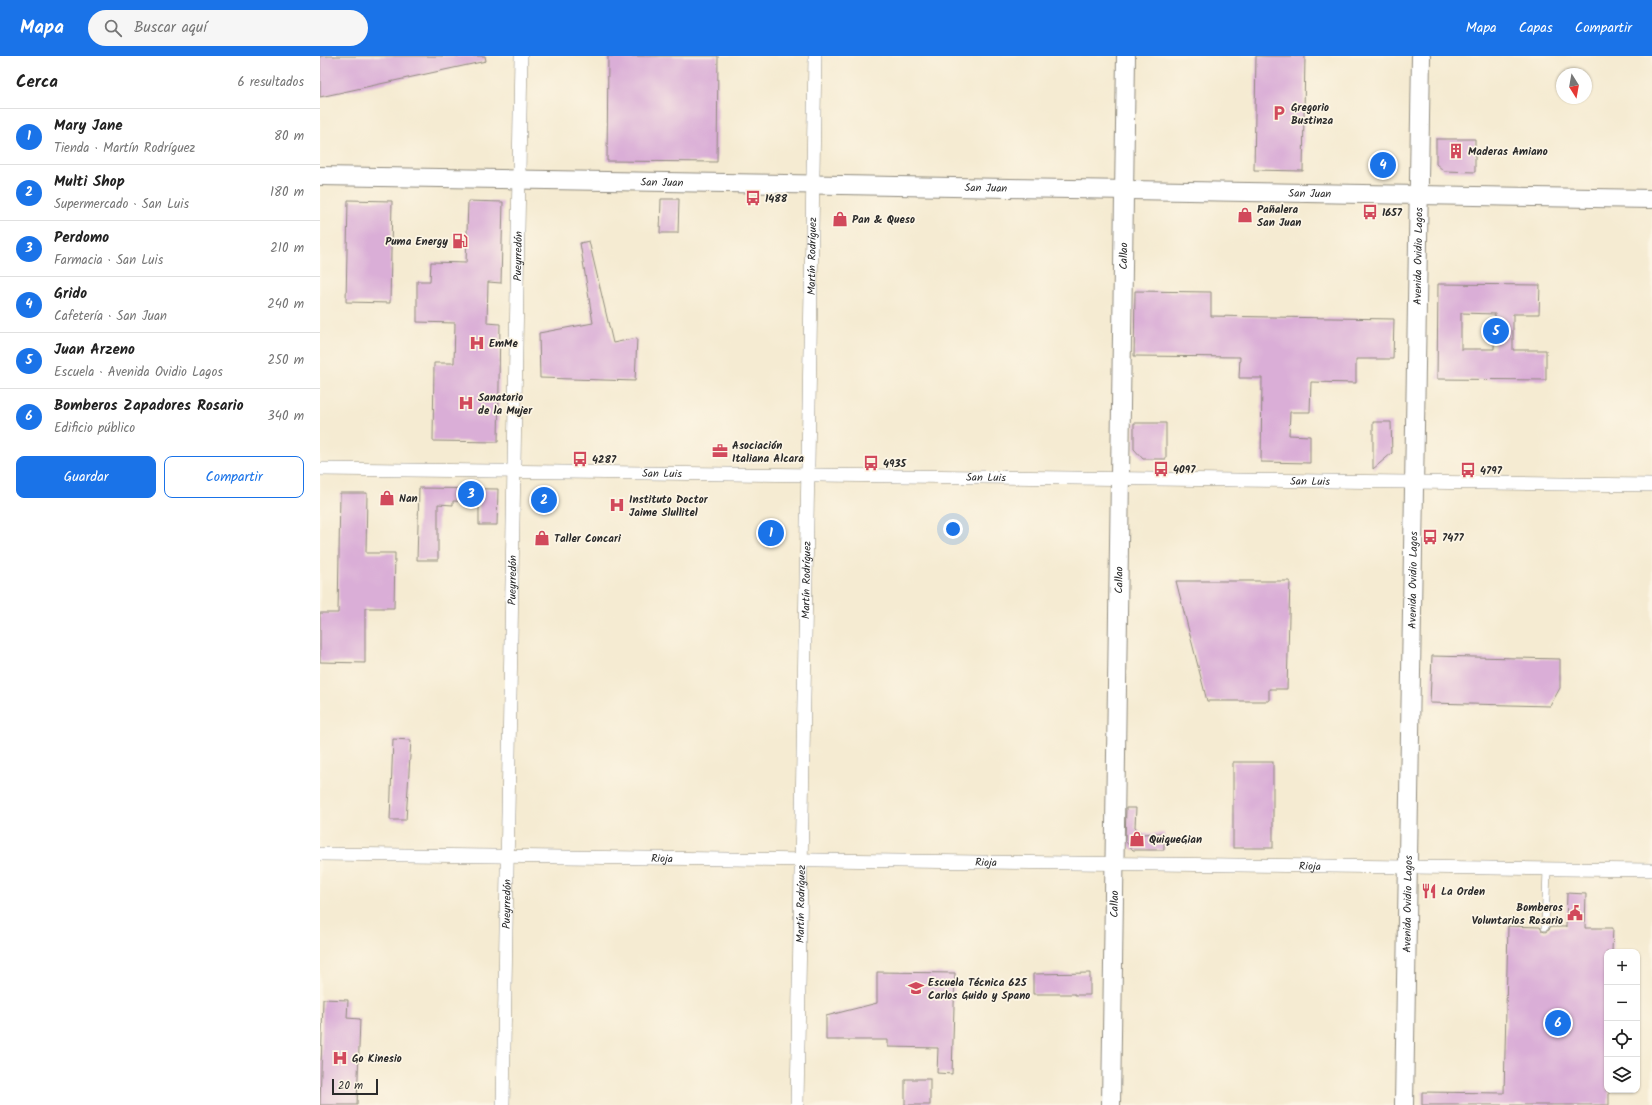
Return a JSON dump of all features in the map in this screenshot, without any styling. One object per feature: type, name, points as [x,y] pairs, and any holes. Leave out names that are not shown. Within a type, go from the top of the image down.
[{"type":"main road","name":"Callao","points":[[1111,1105],[1126,56]]},
{"type":"main road","name":"Avenida Ovidio Lagos","points":[[1404,1105],[1421,56]]},
{"type":"main road","name":"San Juan","points":[[320,176],[1652,199]]},
{"type":"street","name":"Pueyrredón","points":[[503,1105],[521,56]]},
{"type":"street","name":"Martín Rodríguez","points":[[796,1105],[815,56]]},
{"type":"street","name":"San Luis","points":[[320,469],[1652,485]]},
{"type":"street","name":"Rioja","points":[[320,854],[801,861],[1652,870]]},
{"type":"lane","points":[[1545,927],[1547,869]]},
{"type":"building","points":[[320,56],[485,56],[486,61],[320,97]]},
{"type":"building","points":[[608,56],[718,56],[717,162],[607,161]]},
{"type":"building","name":"Gregorio Bustinza","points":[[1256,56],[1305,56],[1303,171],[1254,170]]},
{"type":"building","name":"Maderas Amiano","points":[[1436,139],[1475,139],[1475,172],[1444,171],[1436,164]]},
{"type":"building","points":[[661,199],[679,199],[678,233],[660,233]]},
{"type":"building","points":[[348,200],[392,201],[390,303],[346,302]]},
{"type":"building","points":[[468,201],[503,202],[501,283],[488,282],[487,323],[500,324],[498,442],[433,441],[434,363],[454,363],[455,323],[417,322],[417,281],[430,281],[431,262],[466,263]]},
{"type":"building","points":[[589,241],[613,343],[637,338],[635,381],[540,378],[539,333],[593,323],[580,243]]},
{"type":"building","points":[[1438,284],[1540,285],[1539,314],[1513,314],[1513,350],[1546,350],[1546,380],[1437,379]],"holes":[[[1461,313],[1495,314],[1494,349],[1461,349]]]},
{"type":"building","points":[[1135,291],[1211,292],[1211,316],[1394,319],[1393,359],[1356,359],[1356,383],[1311,382],[1310,412],[1290,412],[1289,435],[1310,436],[1310,463],[1261,462],[1262,378],[1239,378],[1240,357],[1134,356]]},
{"type":"building","points":[[1373,422],[1391,422],[1392,453],[1373,469]]},
{"type":"building","points":[[1134,423],[1166,423],[1166,459],[1143,459],[1134,449]]},
{"type":"building","points":[[419,488],[498,489],[497,525],[479,525],[479,502],[453,501],[453,505],[438,504],[438,560],[417,560]]},
{"type":"building","points":[[340,493],[367,493],[366,553],[395,553],[394,608],[365,608],[365,663],[320,662],[320,613],[338,613]]},
{"type":"building","points":[[1176,581],[1290,581],[1287,689],[1269,689],[1269,701],[1207,701]]},
{"type":"building","points":[[1432,656],[1560,659],[1560,688],[1550,706],[1430,703]]},
{"type":"building","points":[[393,739],[411,740],[406,820],[390,820]]},
{"type":"building","points":[[1233,762],[1273,762],[1273,848],[1233,848]]},
{"type":"building","points":[[1126,808],[1136,808],[1135,827],[1142,834],[1164,833],[1164,850],[1133,850],[1125,841]]},
{"type":"building","points":[[1567,893],[1586,894],[1585,928],[1613,928],[1612,949],[1604,949],[1604,1093],[1609,1093],[1609,1105],[1422,1105],[1422,1092],[1504,1093],[1508,926],[1540,927],[1542,931],[1545,932],[1549,930],[1550,927],[1566,927]]},
{"type":"building","points":[[877,972],[955,973],[952,1074],[937,1073],[938,1048],[888,1047],[888,1040],[826,1040],[826,1016],[877,1003]]},
{"type":"building","points":[[1090,973],[1090,995],[1033,994],[1033,974]]},
{"type":"building","name":"Go Kinesio","points":[[323,999],[348,1000],[347,1018],[360,1019],[357,1105],[320,1105]]},
{"type":"building","points":[[905,1079],[930,1079],[930,1105],[905,1105]]},
{"type":"place","name":"Gregorio Bustinza","points":[[1279,113]]},
{"type":"place","name":"Maderas Amiano","points":[[1456,151]]},
{"type":"place","name":"Grido","points":[[1383,165]]},
{"type":"place","name":"1488","points":[[753,198]]},
{"type":"place","name":"1657","points":[[1370,212]]},
{"type":"place","name":"Pañalera San Juan","points":[[1245,215]]},
{"type":"place","name":"Pan & Queso","points":[[840,219]]},
{"type":"place","name":"Puma Energy","points":[[460,241]]},
{"type":"place","name":"Juan Arzeno","points":[[1496,331]]},
{"type":"place","name":"EmMe","points":[[477,343]]},
{"type":"place","name":"Sanatorio de la Mujer","points":[[466,403]]},
{"type":"place","name":"Asociación Italiana Alcara","points":[[720,451]]},
{"type":"place","name":"4287","points":[[580,459]]},
{"type":"place","name":"4935","points":[[871,463]]},
{"type":"place","name":"4097","points":[[1161,469]]},
{"type":"place","name":"4797","points":[[1468,470]]},
{"type":"place","name":"Perdomo","points":[[471,494]]},
{"type":"place","name":"Nan","points":[[387,498]]},
{"type":"place","name":"Multi Shop","points":[[544,500]]},
{"type":"place","name":"Instituto Doctor Jaime Slullitel","points":[[617,505]]},
{"type":"place","name":"Mary Jane","points":[[771,533]]},
{"type":"place","name":"7477","points":[[1430,537]]},
{"type":"place","name":"Taller Concari","points":[[542,538]]},
{"type":"place","name":"QuiqueGian","points":[[1137,839]]},
{"type":"place","name":"La Orden","points":[[1429,891]]},
{"type":"place","name":"Bomberos Voluntarios Rosario","points":[[1575,913]]},
{"type":"place","name":"Escuela Técnica 625 Carlos Guido y Spano","points":[[916,988]]},
{"type":"place","name":"Bomberos Zapadores Rosario","points":[[1558,1023]]},
{"type":"place","name":"Go Kinesio","points":[[340,1058]]}]
